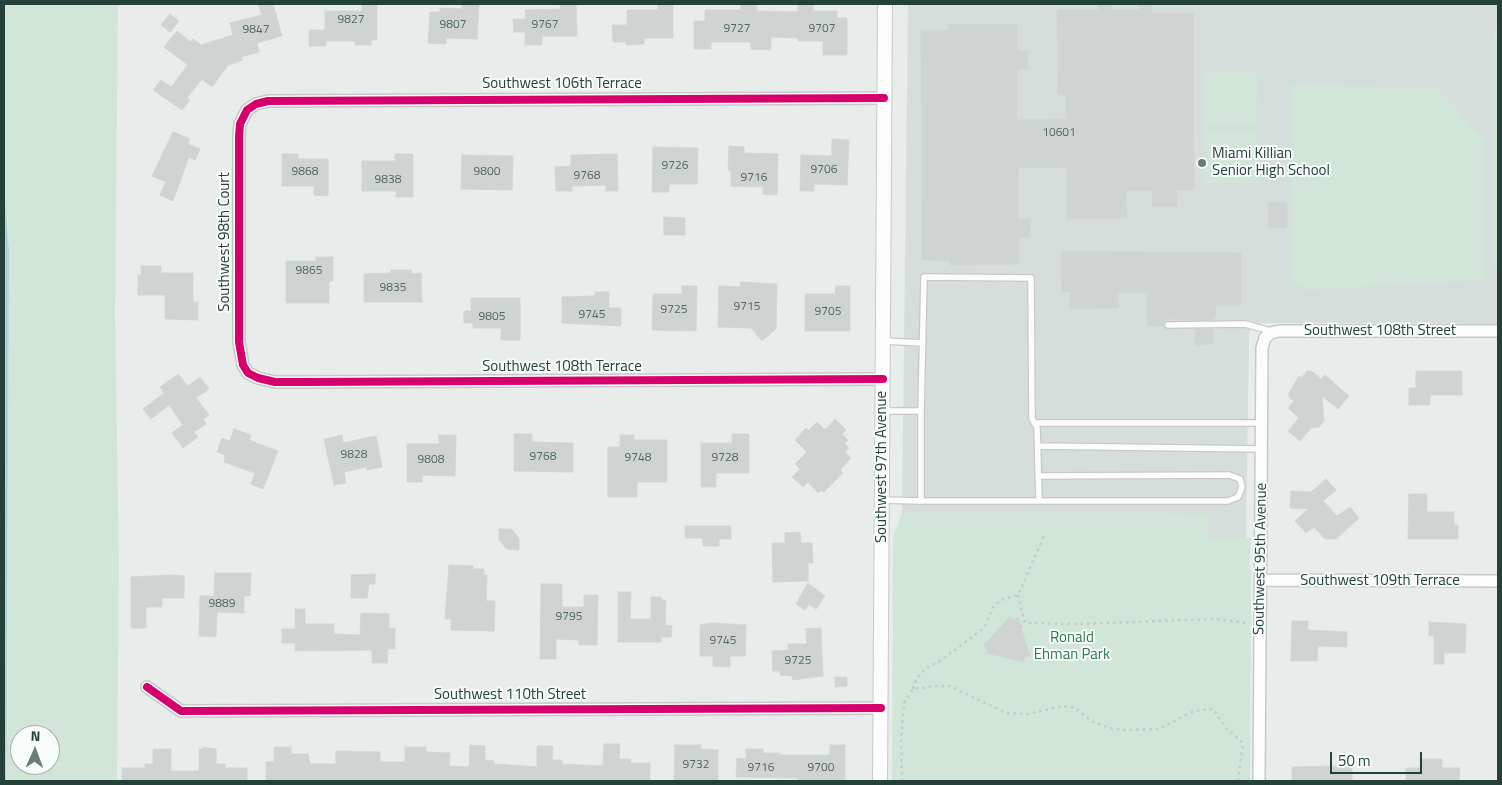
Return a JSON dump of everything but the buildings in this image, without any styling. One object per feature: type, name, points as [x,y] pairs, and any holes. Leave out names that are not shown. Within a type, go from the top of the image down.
[{"type":"street","name":"Southwest 97th Avenue","points":[[880,781],[885,4]]},
{"type":"street","name":"Southwest 106th Terrace","points":[[244,115],[250,107],[262,102],[297,100],[884,98]]},
{"type":"street","name":"Southwest 98th Court","points":[[244,115],[239,136],[238,342],[241,360],[245,369]]},
{"type":"street","name":"Southwest 108th Street","points":[[1268,336],[1279,331],[1498,331]]},
{"type":"street","name":"Southwest 95th Avenue","points":[[1259,781],[1262,348],[1268,336]]},
{"type":"street","name":"Southwest 108th Terrace","points":[[245,369],[258,378],[275,382],[883,379]]},
{"type":"street","name":"Southwest 109th Terrace","points":[[1261,580],[1498,581]]},
{"type":"street","name":"Southwest 110th Street","points":[[147,687],[181,711],[881,708]]},
{"type":"lane","points":[[920,501],[924,278],[1031,278],[1032,419],[1037,427],[1039,501]]},
{"type":"lane","points":[[1168,326],[1245,324],[1267,330],[1268,336]]},
{"type":"lane","points":[[883,341],[923,343]]},
{"type":"lane","points":[[882,410],[921,411]]},
{"type":"lane","points":[[1035,423],[1262,422]]},
{"type":"lane","points":[[1038,446],[1262,449]]},
{"type":"lane","points":[[882,500],[1228,501],[1238,497],[1242,487],[1240,479],[1229,475],[1038,476]]},
{"type":"path","points":[[1026,624],[1018,595],[1044,536]]},
{"type":"path","points":[[902,781],[901,741],[904,703],[913,689],[916,680],[925,669],[943,659],[984,628],[994,606],[1001,600],[1018,595]]},
{"type":"path","points":[[1020,627],[1026,624],[1211,619],[1252,623]]},
{"type":"path","points":[[913,689],[950,686],[1006,713],[1029,714],[1063,706],[1075,708],[1094,722],[1108,728],[1126,730],[1159,729],[1194,711],[1213,709],[1226,728],[1243,743],[1238,781]]},
{"type":"shaded area","name":"Miami Killian Senior High School","points":[[908,4],[1498,4],[1498,324],[1261,323],[1252,326],[1249,335],[1246,538],[1207,538],[1207,514],[902,513]]},
{"type":"green space","points":[[4,4],[118,4],[115,316],[119,564],[117,781],[6,781],[6,703],[4,702]]},
{"type":"green space","points":[[1498,17],[1498,276],[1491,251],[1493,39]]},
{"type":"green space","points":[[1205,73],[1257,73],[1258,99],[1205,99]]},
{"type":"green space","points":[[1291,85],[1437,88],[1485,139],[1485,280],[1305,290],[1292,281]]},
{"type":"green space","points":[[1205,100],[1257,100],[1257,126],[1205,126]]},
{"type":"green space","points":[[1205,130],[1257,130],[1257,155],[1205,155]]},
{"type":"green space","points":[[1205,158],[1257,158],[1257,183],[1205,183]]},
{"type":"green space","name":"Ronald Ehman Park","points":[[902,513],[1208,514],[1207,538],[1251,538],[1249,568],[1251,571],[1250,781],[892,781],[893,537]]},
{"type":"water","points":[[4,190],[9,252],[6,781],[4,781]]},
{"type":"cycle path","points":[[883,379],[275,382],[258,378],[248,373],[243,365],[239,342],[239,136],[240,124],[247,110],[256,104],[268,101],[884,98]]},
{"type":"cycle path","points":[[147,687],[181,711],[881,708]]},
{"type":"place","name":"Miami Killian Senior High School","points":[[1202,163]]}]
